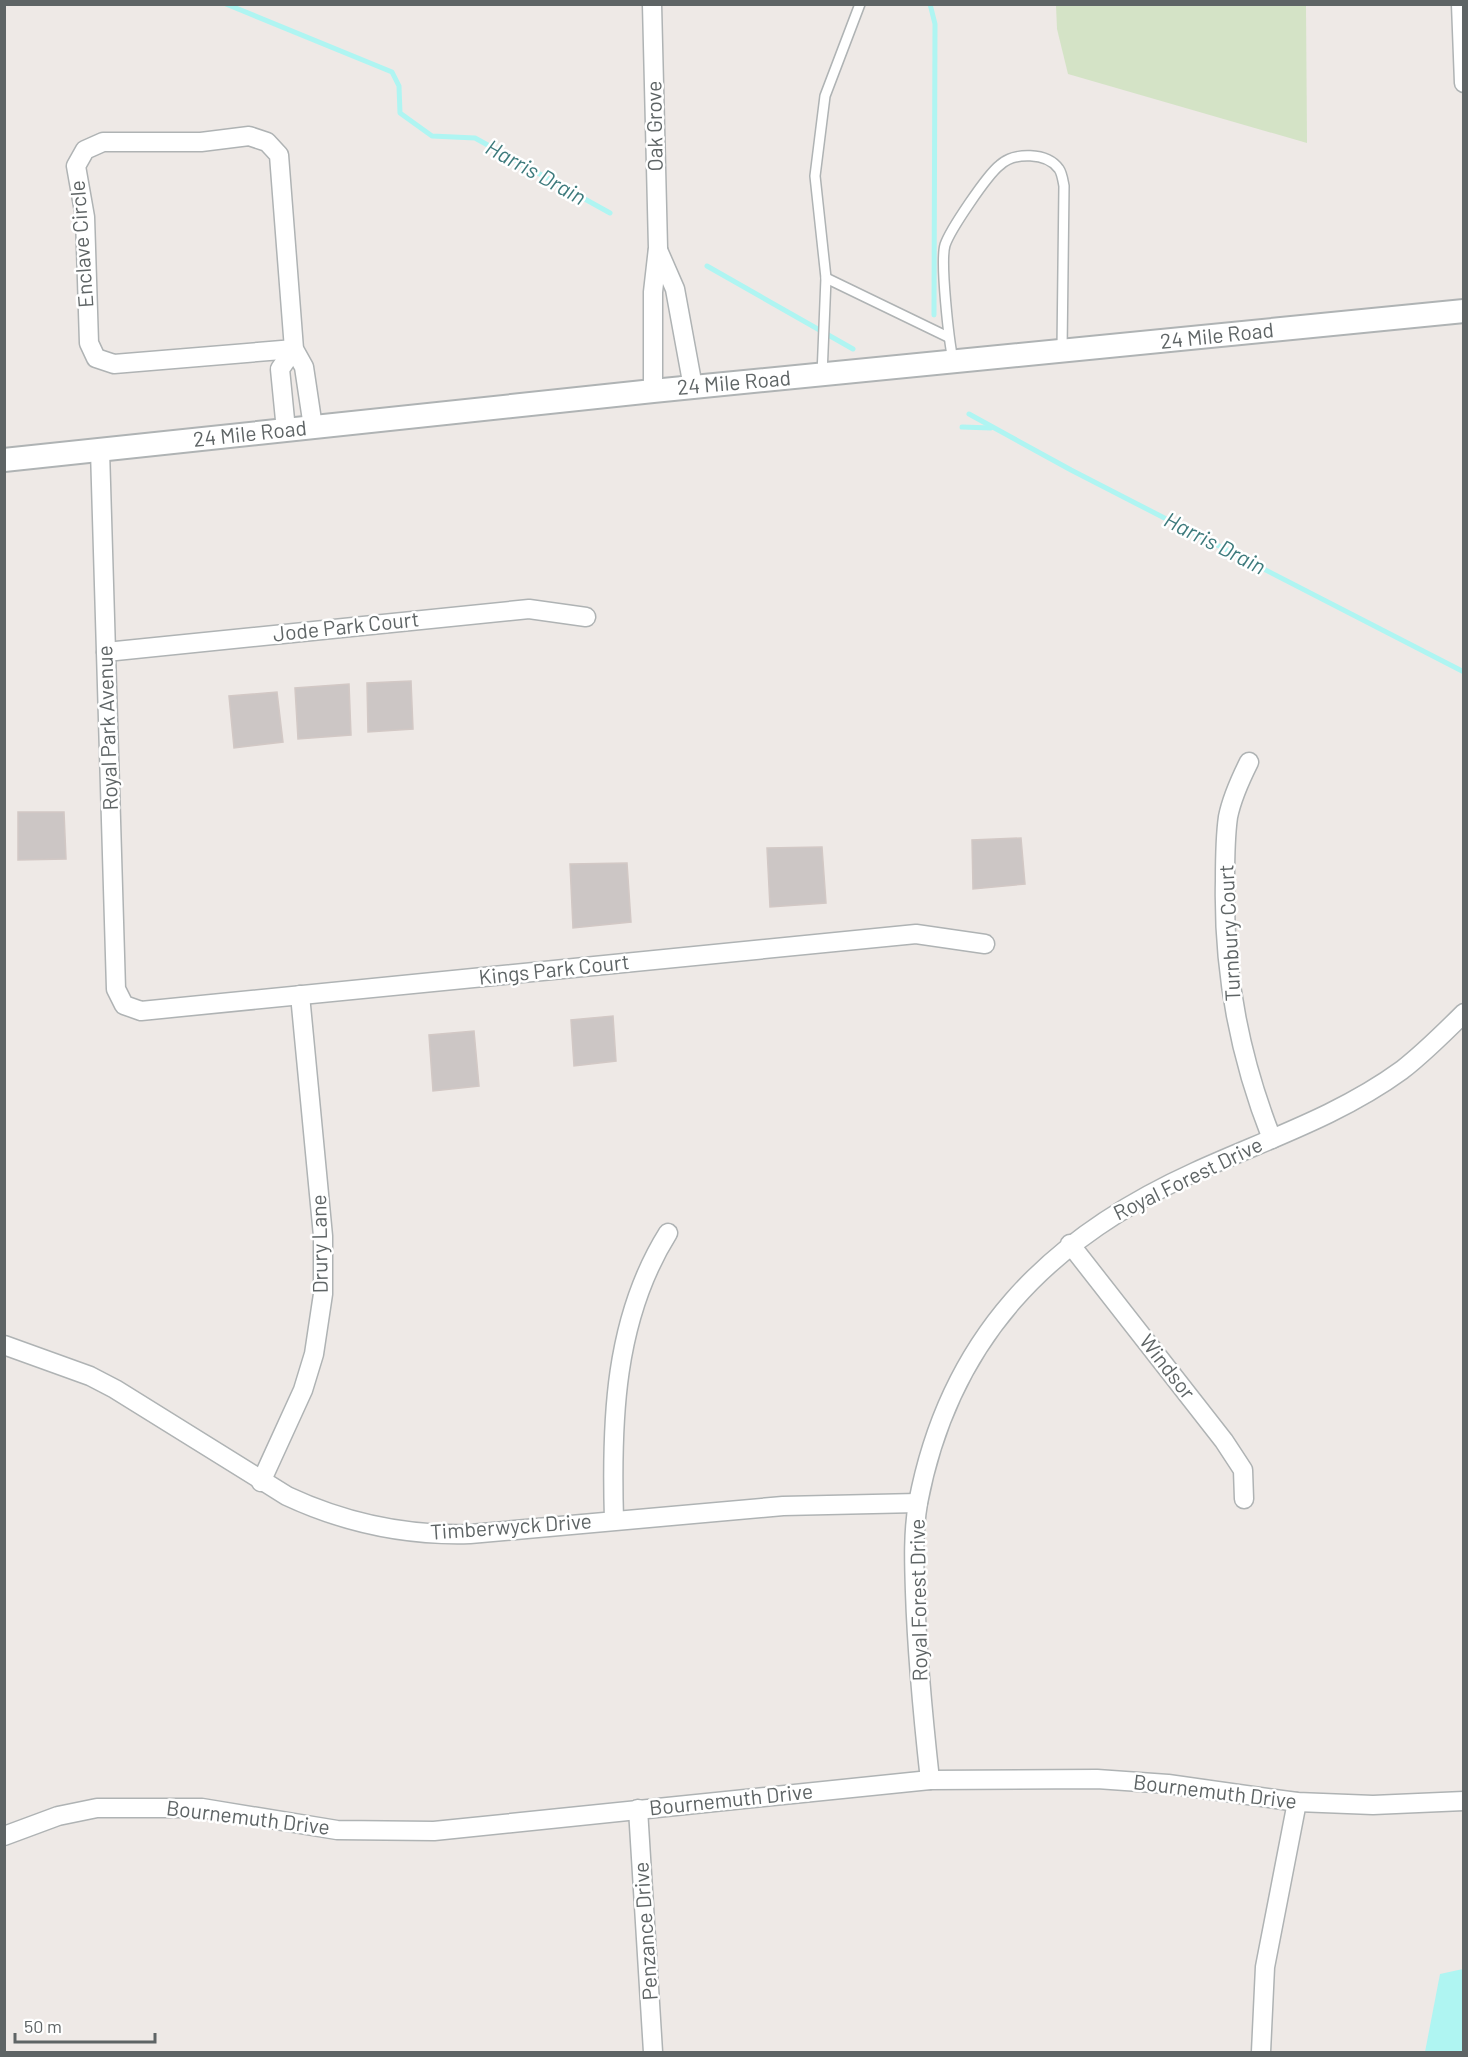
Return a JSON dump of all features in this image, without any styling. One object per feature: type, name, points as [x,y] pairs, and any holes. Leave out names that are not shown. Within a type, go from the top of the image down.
[{"type":"street","name":"Oak Grove","points":[[652,4],[658,248],[653,292],[653,391]]},
{"type":"street","points":[[1461,4],[1464,83]]},
{"type":"street","name":"Enclave Circle","points":[[294,349],[114,364],[96,358],[88,343],[85,217],[76,166],[85,150],[103,142],[201,142],[249,136],[267,142],[279,155],[294,349],[304,366],[313,428]]},
{"type":"street","name":"Oak Grove","points":[[658,248],[675,289],[693,387]]},
{"type":"street","name":"24 Mile Road","points":[[4,460],[653,391],[1464,311]]},
{"type":"street","points":[[286,430],[280,369],[294,349]]},
{"type":"street","name":"Royal Park Avenue","points":[[100,450],[116,989],[124,1005]]},
{"type":"street","name":"Jode Park Court","points":[[106,652],[529,609],[586,617]]},
{"type":"street","name":"Turnbury Court","points":[[1249,762],[1235,790],[1228,818],[1225,858],[1226,943],[1232,1001],[1242,1049],[1253,1093],[1272,1139]]},
{"type":"street","name":"Kings Park Court","points":[[124,1005],[141,1011],[916,934],[985,944]]},
{"type":"street","name":"Drury Lane","points":[[261,1482],[303,1390],[314,1354],[323,1293],[323,1236],[300,995]]},
{"type":"street","name":"Royal Forest Drive","points":[[930,1780],[916,1634],[915,1536],[918,1503],[936,1433],[955,1385],[977,1346],[1028,1281],[1070,1244],[1148,1194],[1332,1113],[1371,1091],[1429,1048],[1464,1013]]},
{"type":"street","points":[[614,1520],[613,1421],[620,1360],[644,1279],[668,1233]]},
{"type":"street","name":"Windsor","points":[[1070,1244],[1224,1441],[1243,1470],[1244,1499]]},
{"type":"street","name":"Timberwyck Drive","points":[[4,1345],[90,1376],[115,1389],[261,1482],[311,1507],[359,1524],[422,1534],[470,1534],[783,1506],[918,1503]]},
{"type":"street","name":"Bournemuth Drive","points":[[4,1836],[58,1816],[98,1808],[133,1806],[202,1808],[337,1830],[404,1832],[930,1780],[1097,1779],[1168,1784],[1297,1802],[1373,1805],[1464,1801]]},
{"type":"street","points":[[1262,2052],[1265,1967],[1297,1802]]},
{"type":"street","name":"Penzance Drive","points":[[638,1809],[653,2052]]},
{"type":"lane","points":[[822,375],[826,327],[826,278],[815,176],[816,164],[825,96],[860,4]]},
{"type":"lane","points":[[954,363],[948,337],[945,246],[967,209],[1000,164],[1017,157],[1034,156],[1049,160],[1060,169],[1064,186],[1062,352]]},
{"type":"lane","points":[[826,278],[948,337]]},
{"type":"green space","points":[[1056,5],[1306,5],[1307,143],[1068,74],[1057,29]]},
{"type":"water","points":[[1463,1969],[1463,2052],[1425,2052],[1440,1974]]},
{"type":"building","points":[[411,681],[413,729],[368,732],[367,683]]},
{"type":"building","points":[[349,684],[351,735],[298,739],[295,688]]},
{"type":"building","points":[[277,692],[283,742],[234,748],[229,696]]},
{"type":"building","points":[[18,812],[64,812],[66,859],[18,860]]},
{"type":"building","points":[[1021,838],[1025,884],[973,889],[972,840]]},
{"type":"building","points":[[822,847],[826,903],[770,907],[767,848]]},
{"type":"building","points":[[627,863],[631,922],[573,928],[570,864]]},
{"type":"building","points":[[613,1016],[616,1061],[574,1066],[571,1020]]},
{"type":"building","points":[[474,1031],[479,1086],[433,1091],[429,1035]]},
{"type":"waterway","name":"Harris Drain","points":[[226,4],[392,72],[399,86],[400,113],[432,136],[475,138],[610,213]]},
{"type":"waterway","points":[[930,4],[935,24],[934,315]]},
{"type":"waterway","name":"Harris Drain","points":[[707,266],[853,349]]},
{"type":"waterway","name":"Harris Drain","points":[[969,414],[1071,470],[1464,672]]},
{"type":"waterway","name":"Harris Drain","points":[[962,427],[991,428]]}]
